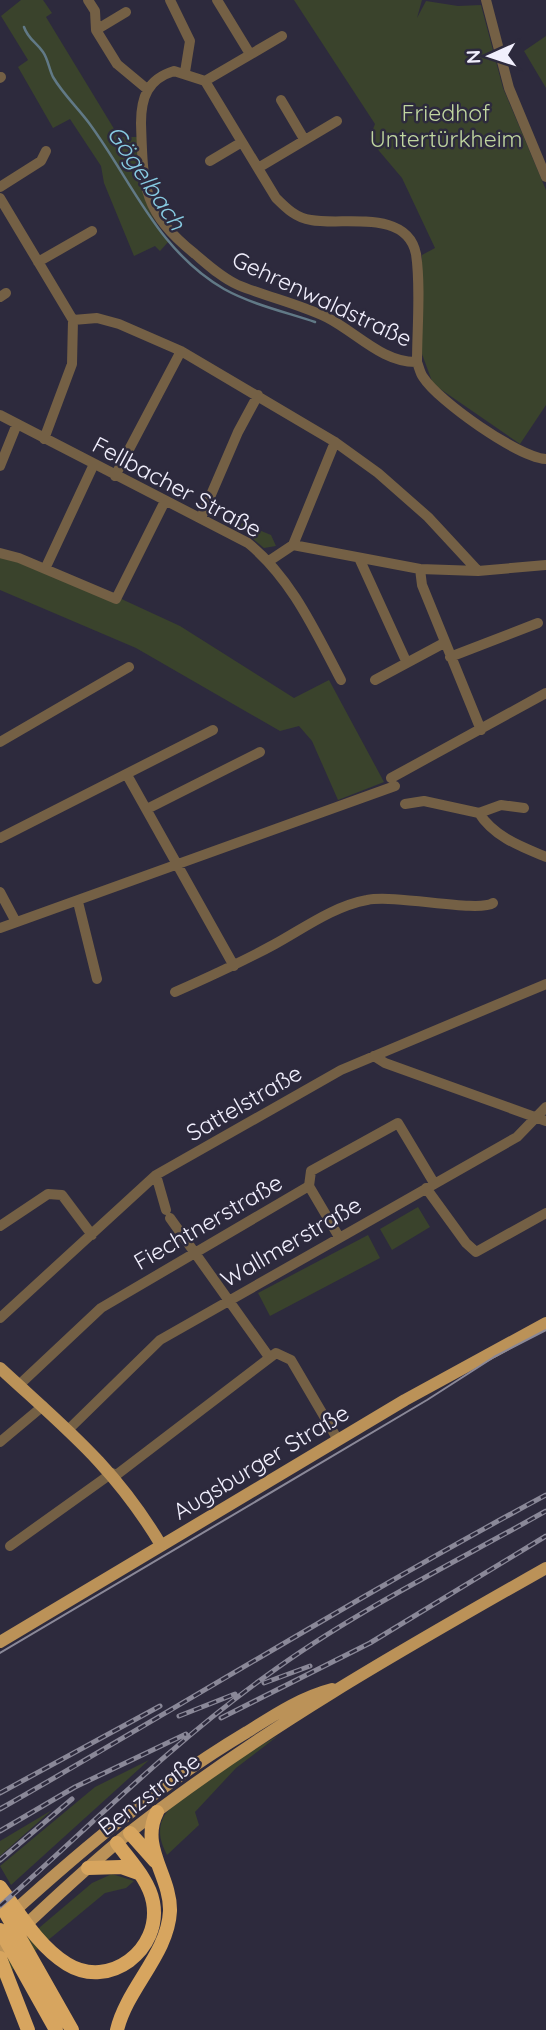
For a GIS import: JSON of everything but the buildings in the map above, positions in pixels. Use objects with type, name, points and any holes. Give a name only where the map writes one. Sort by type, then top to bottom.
[{"type":"highway","points":[[117,2030],[126,2004],[162,1941],[169,1921],[167,1887],[156,1862],[150,1834],[157,1812]]},
{"type":"highway","points":[[130,1833],[156,1862]]},
{"type":"highway","points":[[0,1887],[38,1937],[59,1958],[72,1967],[92,1972],[116,1968],[139,1953],[151,1933],[153,1901],[140,1874],[117,1843]]},
{"type":"highway","points":[[88,1868],[121,1867],[140,1874]]},
{"type":"highway","points":[[0,1903],[63,2028]]},
{"type":"highway","points":[[0,1930],[63,2028]]},
{"type":"highway","points":[[0,1956],[28,2030]]},
{"type":"main road","name":"Augsburger Straße","points":[[0,1642],[338,1440],[546,1322]]},
{"type":"main road","points":[[0,1368],[69,1429],[114,1474],[161,1545]]},
{"type":"main road","name":"Benzstraße","points":[[0,1949],[88,1868],[157,1812],[336,1689],[546,1567]]},
{"type":"main road","name":"Benzstraße","points":[[0,1923],[77,1854],[159,1788],[301,1700],[336,1689]]},
{"type":"main road","points":[[112,1825],[130,1833]]},
{"type":"main road","points":[[112,1825],[117,1843]]},
{"type":"main road","points":[[77,1854],[90,1856],[88,1868]]},
{"type":"street","points":[[88,0],[95,11],[96,30],[117,64],[147,89],[163,74],[185,72],[205,81],[276,198],[288,211],[310,220],[393,226],[410,240],[416,252],[417,362]]},
{"type":"street","points":[[170,0],[190,41],[185,72]]},
{"type":"street","points":[[217,0],[250,54]]},
{"type":"street","points":[[486,0],[509,88],[546,177]]},
{"type":"street","points":[[96,30],[126,12]]},
{"type":"street","points":[[205,81],[282,36]]},
{"type":"street","name":"Gehrenwaldstraße","points":[[147,89],[141,110],[148,197],[153,211],[175,238],[235,284],[327,318],[396,360],[417,362],[423,377],[440,396],[516,449],[546,459]]},
{"type":"street","points":[[281,100],[304,139]]},
{"type":"street","points":[[258,168],[337,121]]},
{"type":"street","points":[[209,161],[242,142]]},
{"type":"street","points":[[0,187],[41,161],[47,151]]},
{"type":"street","points":[[0,198],[73,320],[72,365],[44,439]]},
{"type":"street","points":[[38,262],[93,232]]},
{"type":"street","points":[[73,320],[97,318],[119,324],[181,351],[335,442],[378,473],[428,517],[478,571]]},
{"type":"street","points":[[116,476],[181,351]]},
{"type":"street","points":[[201,518],[238,432],[258,395]]},
{"type":"street","name":"Fellbacher Straße","points":[[0,415],[248,543],[269,561],[293,545]]},
{"type":"street","points":[[0,466],[17,424]]},
{"type":"street","points":[[335,442],[293,545],[420,569],[478,571],[546,565]]},
{"type":"street","points":[[44,569],[94,464]]},
{"type":"street","points":[[0,553],[116,599],[165,502]]},
{"type":"street","points":[[359,558],[406,661]]},
{"type":"street","points":[[269,561],[303,608],[341,680]]},
{"type":"street","points":[[420,569],[422,585],[481,730]]},
{"type":"street","points":[[450,657],[538,624]]},
{"type":"street","points":[[375,680],[444,643]]},
{"type":"street","points":[[0,742],[129,667]]},
{"type":"street","points":[[0,928],[177,866],[393,782],[546,693]]},
{"type":"street","points":[[0,838],[213,730]]},
{"type":"street","points":[[147,809],[260,752]]},
{"type":"street","points":[[127,775],[234,966]]},
{"type":"street","points":[[405,804],[424,801],[479,813],[501,805],[524,808]]},
{"type":"street","points":[[479,813],[486,824],[502,836],[546,857]]},
{"type":"street","points":[[0,892],[16,922]]},
{"type":"street","points":[[174,992],[234,966],[342,908],[366,900],[397,897],[477,908],[493,903]]},
{"type":"street","points":[[78,902],[97,979]]},
{"type":"street","name":"Sattelstraße","points":[[0,1318],[156,1175],[341,1070],[546,984]]},
{"type":"street","points":[[374,1056],[385,1063],[546,1121]]},
{"type":"street","name":"Wallmerstraße","points":[[69,1429],[160,1339],[517,1137],[546,1107]]},
{"type":"street","name":"Fiechtnerstraße","points":[[19,1385],[102,1308],[309,1186],[311,1171],[398,1123],[430,1185]]},
{"type":"street","points":[[156,1175],[168,1214],[227,1301],[272,1355],[291,1360],[338,1440]]},
{"type":"street","points":[[430,1185],[466,1243],[476,1252],[546,1213]]},
{"type":"street","points":[[309,1186],[339,1237]]},
{"type":"street","points":[[0,1226],[48,1194],[62,1195],[92,1235]]},
{"type":"street","points":[[9,1546],[114,1474],[272,1355]]},
{"type":"street","points":[[0,1442],[43,1406]]},
{"type":"street","points":[[29,1922],[21,1940],[23,1959],[63,2028]]},
{"type":"street","points":[[0,1956],[15,1954],[23,1959]]},
{"type":"green space","points":[[21,0],[43,0],[52,13],[46,17],[119,137],[137,137],[141,180],[147,204],[169,241],[160,251],[155,246],[134,256],[104,183],[101,166],[70,119],[53,128],[18,67],[28,60],[1,16]]},
{"type":"green space","name":"Friedhof Untertürkheim","points":[[294,0],[422,0],[417,18],[426,1],[458,6],[481,5],[503,88],[546,190],[546,405],[520,444],[433,384],[422,354],[422,255],[435,248],[402,178],[369,139],[375,124]]},
{"type":"green space","points":[[546,36],[546,88],[524,51]]},
{"type":"green space","points":[[242,523],[271,535],[276,546],[264,548],[240,528]]},
{"type":"green space","points":[[0,554],[115,596],[180,626],[294,698],[329,680],[384,782],[338,800],[312,741],[299,726],[280,731],[136,648],[0,590]]},
{"type":"green space","points":[[418,1207],[430,1227],[392,1250],[380,1229]]},
{"type":"green space","points":[[368,1235],[380,1258],[270,1316],[258,1293]]},
{"type":"green space","points":[[279,1735],[236,1768],[195,1812],[199,1825],[167,1855],[160,1828],[163,1818],[171,1808],[183,1796],[216,1773]]},
{"type":"green space","points":[[149,1760],[11,1885],[0,1866],[95,1787]]},
{"type":"green space","points":[[52,1810],[0,1856],[0,1841]]},
{"type":"green space","points":[[112,1874],[134,1881],[126,1888],[105,1893],[0,1980],[0,1961],[92,1883]]},
{"type":"waterway","name":"Gögelbach","points":[[24,27],[45,55],[57,83],[89,123],[163,235],[181,255],[224,289],[315,322]]},
{"type":"tram line","points":[[0,1653],[427,1400],[494,1357],[546,1330]]},
{"type":"railway","points":[[0,1809],[408,1571],[546,1495]]},
{"type":"railway","points":[[0,1906],[163,1758],[266,1676],[403,1589],[546,1511]]},
{"type":"railway","points":[[221,1718],[370,1643],[546,1536]]},
{"type":"railway","points":[[264,1683],[310,1666]]},
{"type":"railway","points":[[179,1716],[235,1694]]},
{"type":"railway","points":[[0,1793],[160,1706]]},
{"type":"railway","points":[[0,1831],[75,1787],[186,1734]]},
{"type":"railway","points":[[0,1860],[72,1799]]}]
